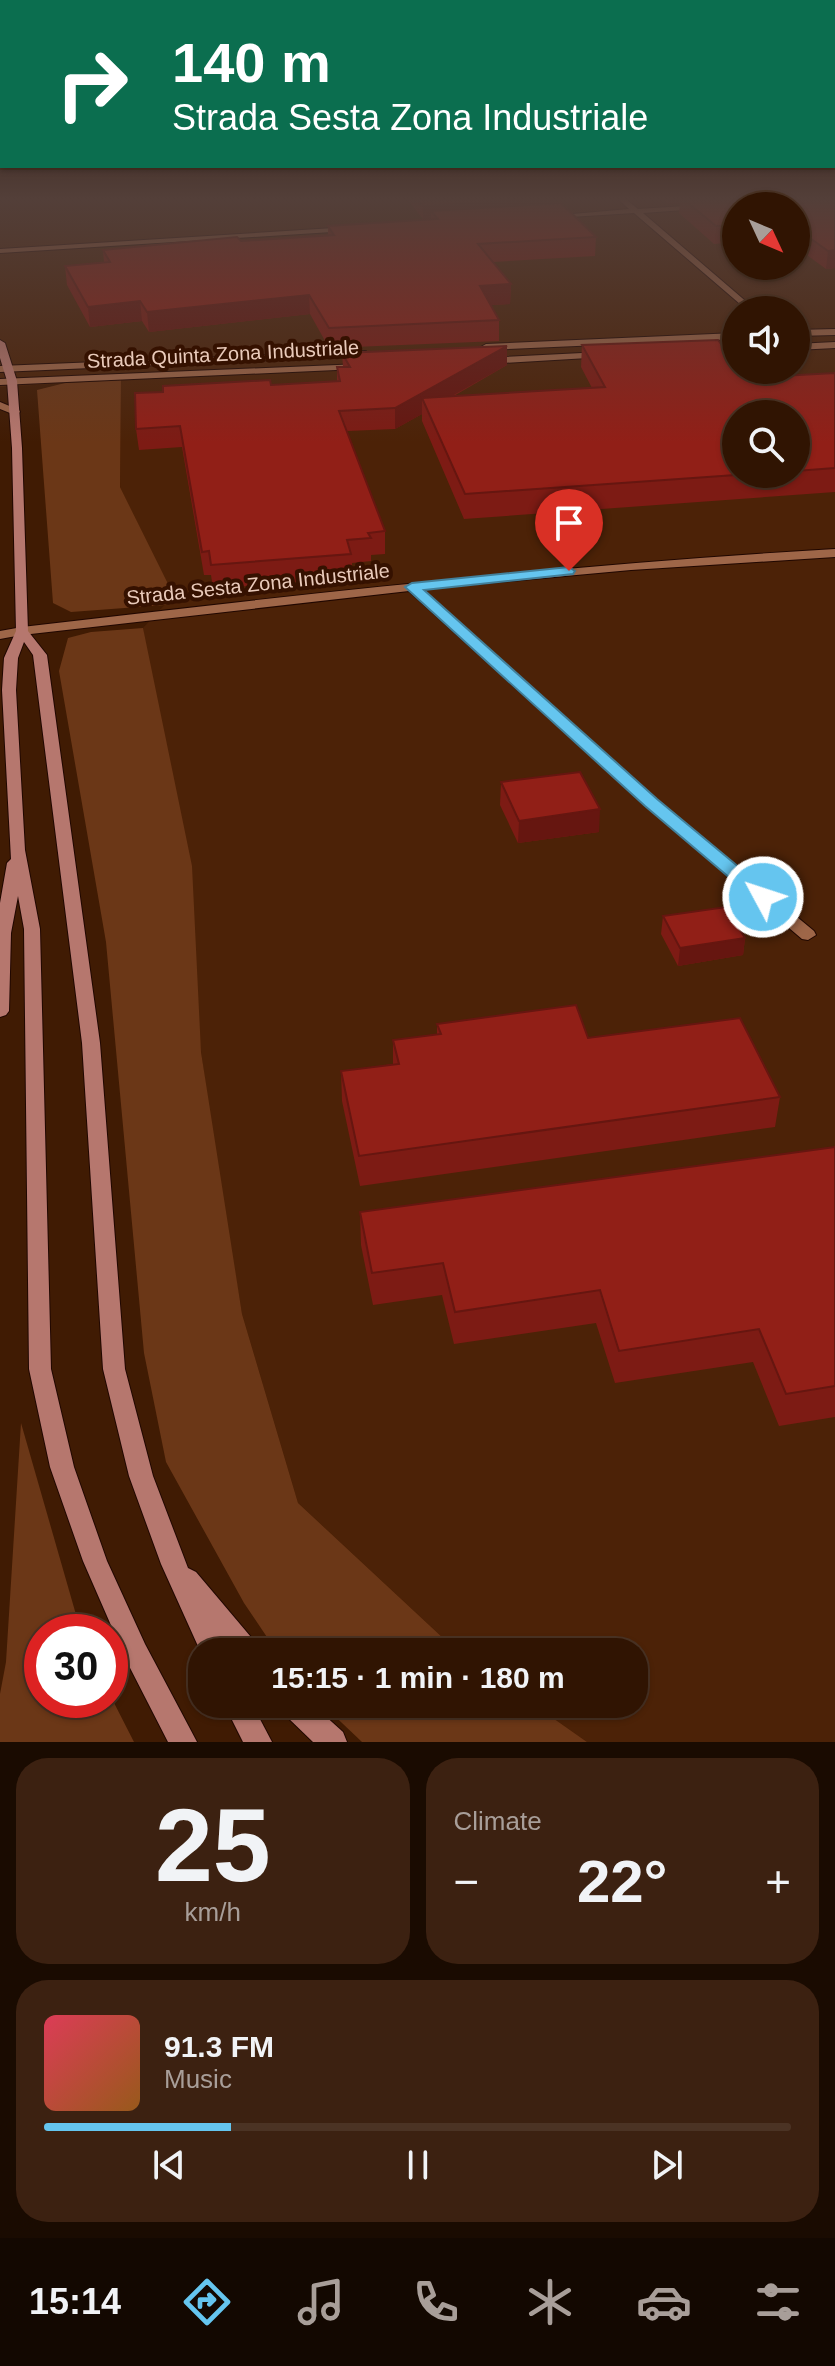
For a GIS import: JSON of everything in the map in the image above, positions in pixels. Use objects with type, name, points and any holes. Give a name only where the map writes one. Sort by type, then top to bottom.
[{"type":"main road","points":[[0,343],[6,382],[15,412],[22,631],[11,658],[5,691],[17,850],[32,929],[40,1369],[49,1426],[103,1583],[145,1674],[183,1742]]},
{"type":"main road","points":[[22,631],[40,655],[91,1043],[114,1369],[141,1476],[173,1564],[207,1638]]},
{"type":"main road","points":[[0,1011],[3,933],[17,850]]},
{"type":"main road","points":[[173,1564],[235,1638]]},
{"type":"main road","points":[[245,1718],[258,1742]]},
{"type":"main road","points":[[307,1718],[333,1742]]},
{"type":"street","points":[[717,280],[736,296]]},
{"type":"street","points":[[810,333],[835,332]]},
{"type":"street","points":[[467,348],[722,337]]},
{"type":"street","points":[[810,346],[835,345]]},
{"type":"street","points":[[694,351],[722,350]]},
{"type":"street","name":"Strada Quinta Zona Industriale","points":[[5,368],[372,352]]},
{"type":"street","points":[[477,361],[620,354]]},
{"type":"street","name":"Strada Quinta Zona Industriale","points":[[6,382],[365,366]]},
{"type":"street","points":[[0,405],[15,412]]},
{"type":"street","name":"Strada Sesta Zona Industriale","points":[[0,635],[412,587],[717,559],[835,553]]},
{"type":"street","points":[[412,587],[651,803],[808,935]]},
{"type":"shaded area","points":[[0,280],[835,280],[835,1742],[587,1742],[553,1718],[648,1718],[648,1638],[443,1638],[298,1503],[242,1314],[217,1168],[143,628],[173,596],[120,487],[121,380],[0,387]]},
{"type":"shaded area","points":[[121,380],[120,487],[174,596],[165,605],[71,612],[53,603],[37,390],[65,383]]},
{"type":"shaded area","points":[[143,628],[192,866],[201,1052],[242,1314],[298,1503],[443,1638],[268,1638],[244,1603],[166,1462],[144,1353],[106,942],[59,671],[68,638],[91,632]]},
{"type":"shaded area","points":[[21,1423],[76,1614],[24,1614],[24,1718],[122,1718],[134,1742],[0,1742],[0,1694],[6,1662]]},
{"type":"shaded area","points":[[337,1718],[553,1718],[587,1742],[362,1742]]},
{"type":"building","points":[[73,280],[508,280],[511,284],[480,286],[499,320],[329,328],[309,295],[147,312],[140,301],[88,307]]},
{"type":"building","points":[[718,340],[722,345],[722,384],[810,384],[810,374],[835,373],[835,468],[810,470],[810,400],[722,400],[722,476],[465,494],[422,398],[605,387],[582,345]]},
{"type":"building","points":[[507,346],[395,408],[339,411],[385,531],[368,533],[371,538],[347,540],[351,554],[211,565],[209,551],[202,552],[180,426],[136,429],[135,393],[163,392],[163,386],[270,380],[271,385],[340,381],[337,367],[350,367],[342,353]]},
{"type":"building","points":[[580,772],[600,809],[519,821],[501,782]]},
{"type":"building","points":[[726,907],[745,938],[680,948],[663,916]]},
{"type":"building","points":[[576,1005],[588,1038],[740,1018],[780,1097],[359,1156],[341,1071],[399,1064],[393,1040],[441,1034],[437,1024]]},
{"type":"building","points":[[835,1147],[835,1386],[786,1394],[759,1329],[619,1351],[600,1290],[455,1312],[443,1263],[372,1273],[360,1212]]},
{"type":"route","points":[[569,571],[412,587],[651,803],[763,897]]}]
